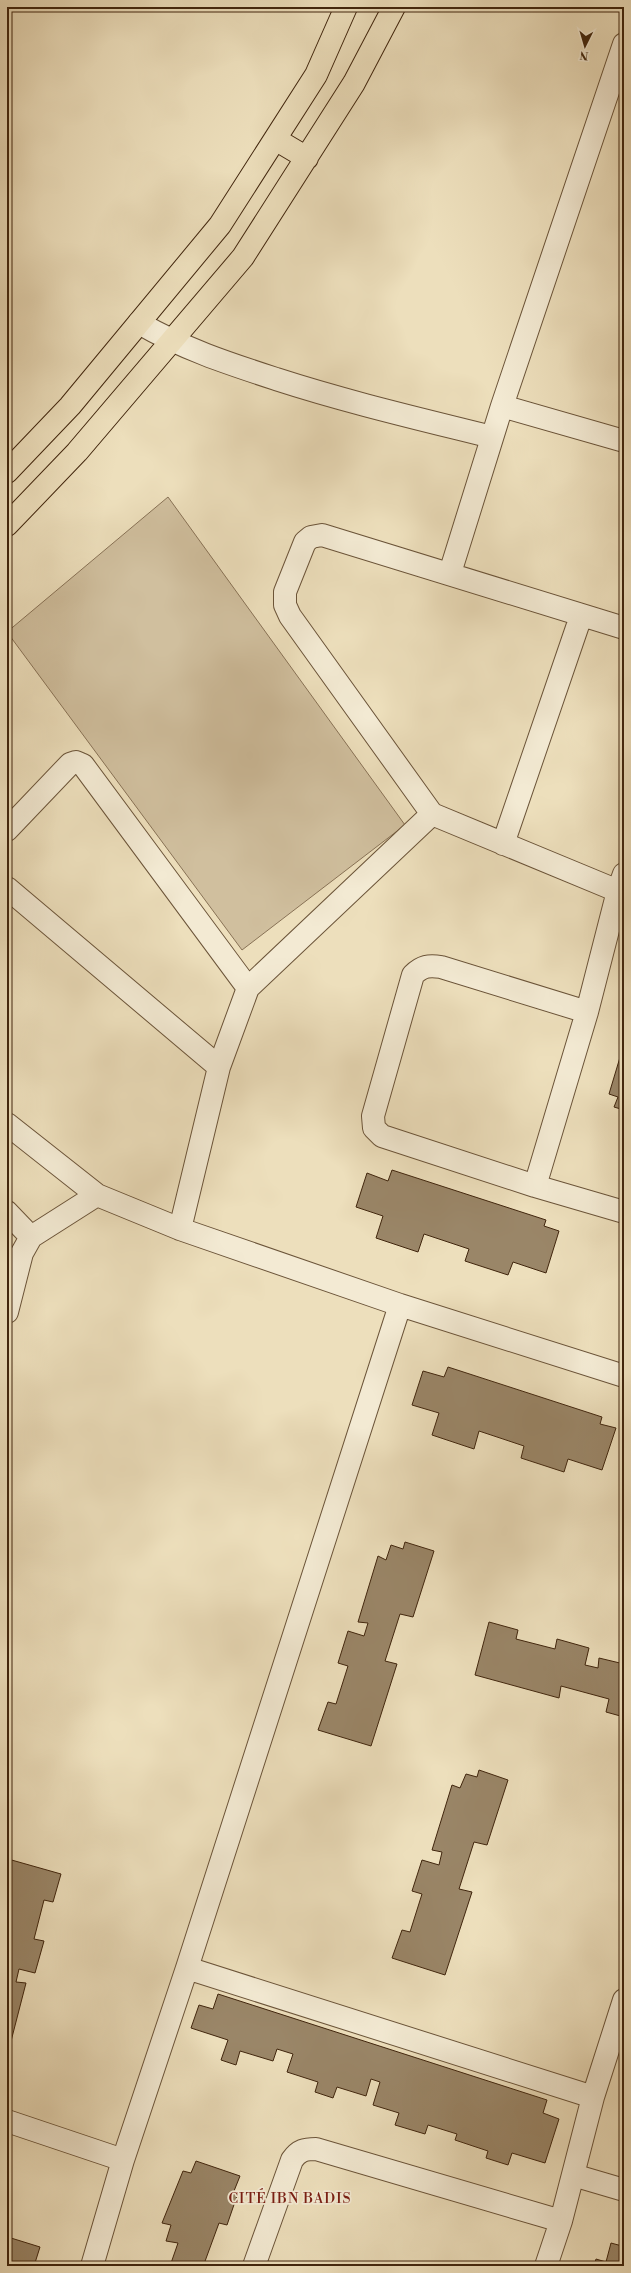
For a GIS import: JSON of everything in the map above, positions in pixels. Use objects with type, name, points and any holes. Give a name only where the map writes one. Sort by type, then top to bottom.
[{"type":"main road","points":[[7,472],[70,406],[220,225],[316,75],[346,7]]},
{"type":"main road","points":[[7,525],[77,452],[172,342],[242,257],[354,83],[394,7]]},
{"type":"main road","points":[[275,139],[307,158]]},
{"type":"street","points":[[450,573],[502,406],[624,44]]},
{"type":"street","points":[[139,323],[172,342],[234,366],[347,402],[492,437]]},
{"type":"street","points":[[502,406],[624,441]]},
{"type":"street","points":[[535,1186],[587,1012],[621,882],[503,844],[432,814],[290,616],[285,605],[285,592],[305,542],[311,537],[322,535],[450,573],[581,616],[624,628]]},
{"type":"street","points":[[503,844],[581,616]]},
{"type":"street","points":[[7,830],[70,764],[76,762],[83,764],[248,988]]},
{"type":"street","points":[[180,1229],[219,1066],[248,988],[432,814]]},
{"type":"street","points":[[7,888],[219,1066]]},
{"type":"street","points":[[587,1012],[441,967],[425,967],[414,975],[373,1116],[374,1128],[382,1136],[535,1186],[624,1212]]},
{"type":"street","points":[[7,1124],[97,1195],[180,1229],[400,1305],[624,1376]]},
{"type":"street","points":[[7,1312],[22,1253],[31,1237],[97,1195]]},
{"type":"street","points":[[7,1212],[31,1237]]},
{"type":"street","points":[[92,2266],[123,2160],[187,1968],[400,1305]]},
{"type":"street","points":[[187,1968],[593,2097]]},
{"type":"street","points":[[546,2266],[561,2221],[593,2097],[624,2000]]},
{"type":"street","points":[[7,2121],[123,2160]]},
{"type":"street","points":[[254,2266],[292,2160],[296,2154],[305,2149],[316,2149],[561,2221]]},
{"type":"street","points":[[573,2174],[624,2190]]},
{"type":"shaded area","points":[[168,497],[405,825],[242,950],[7,632]]},
{"type":"building","points":[[624,1044],[624,1110],[614,1107],[618,1097],[609,1094]]},
{"type":"building","points":[[392,1170],[546,1220],[544,1226],[559,1231],[546,1273],[513,1262],[508,1275],[465,1261],[469,1249],[424,1234],[418,1252],[376,1238],[383,1216],[356,1207],[367,1173],[388,1181]]},
{"type":"building","points":[[448,1367],[602,1417],[600,1424],[616,1428],[602,1470],[568,1459],[564,1472],[521,1458],[524,1446],[479,1431],[474,1449],[432,1435],[439,1413],[412,1405],[423,1371],[444,1377]]},
{"type":"building","points":[[405,1542],[434,1551],[413,1617],[400,1614],[385,1661],[397,1664],[371,1746],[318,1730],[328,1702],[336,1704],[348,1666],[338,1663],[348,1631],[364,1636],[368,1623],[358,1622],[378,1556],[386,1560],[391,1545],[403,1549]]},
{"type":"building","points":[[489,1622],[518,1630],[516,1639],[555,1649],[557,1639],[589,1648],[585,1665],[598,1668],[599,1658],[624,1664],[624,1717],[606,1712],[609,1699],[561,1686],[559,1698],[475,1675]]},
{"type":"building","points":[[479,1770],[508,1780],[487,1845],[474,1842],[459,1889],[472,1892],[445,1975],[392,1958],[402,1930],[410,1932],[422,1894],[412,1891],[422,1860],[439,1865],[442,1852],[432,1850],[452,1785],[460,1788],[466,1774],[477,1777]]},
{"type":"building","points":[[8,1859],[61,1874],[53,1902],[44,1900],[34,1939],[44,1941],[35,1973],[19,1969],[16,1982],[26,1983],[9,2049],[7,2048]]},
{"type":"building","points":[[218,1994],[547,2100],[543,2113],[559,2119],[545,2163],[512,2153],[508,2165],[486,2158],[488,2151],[455,2140],[457,2134],[428,2125],[425,2134],[395,2125],[399,2113],[373,2105],[380,2082],[371,2079],[366,2096],[337,2087],[333,2098],[315,2092],[318,2082],[287,2072],[293,2054],[277,2049],[273,2061],[240,2051],[236,2065],[221,2060],[228,2040],[191,2028],[199,2005],[213,2009]]},
{"type":"building","points":[[196,2161],[240,2176],[234,2191],[238,2193],[227,2225],[219,2223],[204,2264],[194,2262],[193,2266],[170,2266],[178,2243],[166,2241],[171,2225],[162,2223],[183,2171],[191,2173]]},
{"type":"building","points":[[11,2238],[40,2247],[34,2266],[7,2266],[7,2245],[9,2245]]},
{"type":"building","points":[[624,2239],[624,2266],[594,2266],[596,2259],[606,2262],[611,2243],[622,2246]]},
{"type":"district","name":"CITÉ IBN BADIS","points":[[290,2199]]}]
